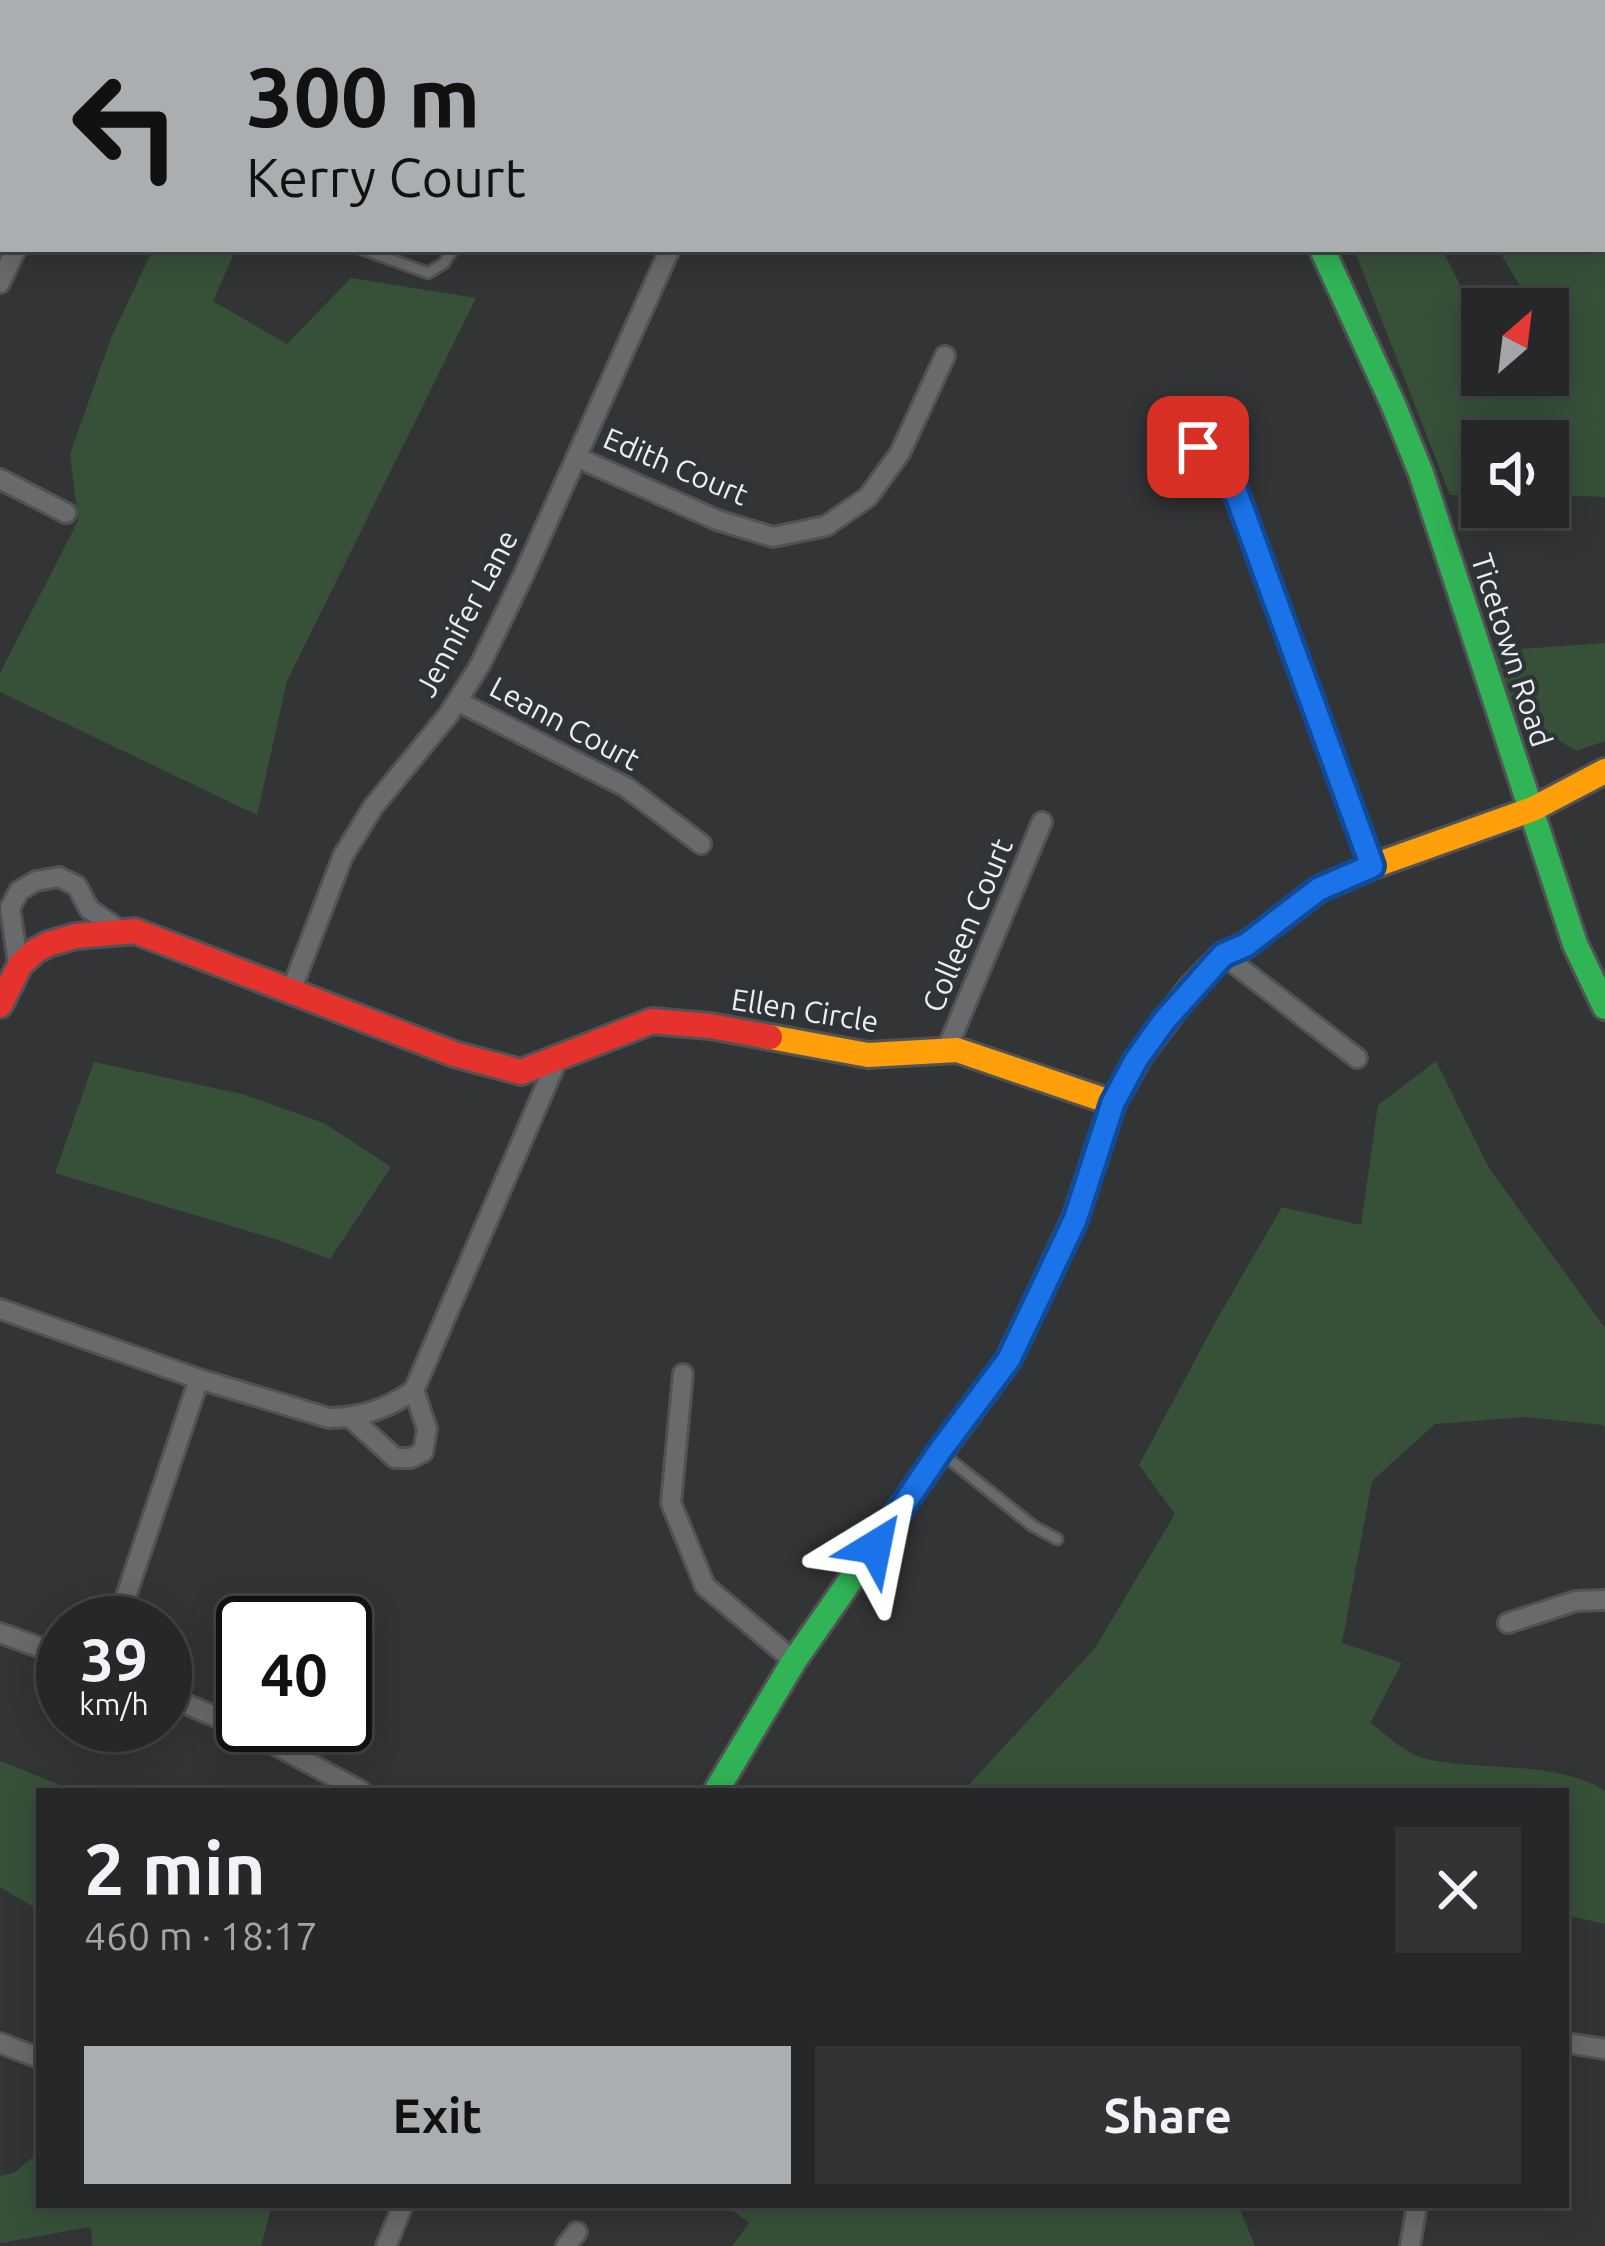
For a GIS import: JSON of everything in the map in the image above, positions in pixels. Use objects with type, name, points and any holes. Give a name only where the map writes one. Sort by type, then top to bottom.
[{"type":"street","points":[[0,283],[15,252]]},
{"type":"street","name":"Jennifer Lane","points":[[291,991],[343,856],[480,665],[669,252]]},
{"type":"street","name":"Ticetown Road","points":[[1323,252],[1421,472],[1575,944],[1605,1007]]},
{"type":"street","name":"Edith Court","points":[[577,458],[717,520],[773,537],[826,526],[868,496],[900,453],[945,356]]},
{"type":"street","points":[[1198,447],[1234,487],[1372,866]]},
{"type":"street","points":[[0,479],[66,513]]},
{"type":"street","name":"Leann Court","points":[[458,701],[626,787],[701,844]]},
{"type":"street","points":[[718,1788],[794,1661],[1009,1359],[1075,1220],[1113,1103],[1164,1021],[1223,955],[1246,945],[1319,889],[1533,809],[1605,771]]},
{"type":"street","name":"Colleen Court","points":[[946,1051],[1042,822]]},
{"type":"street","name":"Ellen Circle","points":[[19,969],[10,908],[19,891],[36,881],[59,877],[77,886],[89,909],[121,932]]},
{"type":"street","name":"Ellen Circle","points":[[0,1005],[23,962],[51,942],[90,933],[135,931],[454,1054],[521,1072],[652,1022],[750,1032],[868,1054],[957,1050],[1113,1103]]},
{"type":"street","points":[[1223,955],[1358,1058]]},
{"type":"street","points":[[0,1309],[199,1379],[329,1418],[351,1418],[397,1402],[414,1390],[557,1058]]},
{"type":"street","points":[[683,1374],[671,1503],[705,1586],[794,1661]]},
{"type":"street","points":[[126,1596],[199,1379]]},
{"type":"street","points":[[351,1418],[395,1458],[411,1458],[423,1452],[427,1429],[414,1390]]},
{"type":"street","points":[[1508,1623],[1576,1601],[1605,1600]]},
{"type":"street","points":[[0,1634],[36,1647]]},
{"type":"street","points":[[192,1707],[355,1788]]},
{"type":"street","points":[[0,2043],[36,2057]]},
{"type":"street","points":[[1569,2043],[1605,2049]]},
{"type":"street","points":[[386,2246],[402,2208]]},
{"type":"street","points":[[1410,2246],[1416,2208]]},
{"type":"lane","points":[[370,252],[428,273],[451,252]]},
{"type":"lane","points":[[940,1451],[1033,1526],[1058,1539]]},
{"type":"green space","points":[[152,252],[235,252],[213,301],[287,344],[351,278],[476,298],[287,681],[257,815],[0,692],[0,673],[78,521],[70,454],[111,338]]},
{"type":"green space","points":[[1355,252],[1444,252],[1462,288],[1461,396],[1569,396],[1569,288],[1521,288],[1500,252],[1605,252],[1605,497],[1569,496],[1569,420],[1461,420],[1461,495],[1450,495]]},
{"type":"green space","points":[[1605,643],[1605,741],[1576,751],[1512,712],[1491,651]]},
{"type":"green space","points":[[1436,1061],[1489,1168],[1605,1328],[1605,1427],[1527,1417],[1435,1424],[1372,1481],[1342,1643],[1402,1663],[1370,1723],[1411,1753],[1448,1763],[1564,1774],[1605,1791],[1605,1924],[1569,1916],[1569,1788],[966,1788],[1095,1648],[1175,1514],[1139,1465],[1282,1207],[1361,1225],[1378,1105]]},
{"type":"green space","points":[[94,1062],[242,1094],[324,1123],[391,1167],[330,1259],[55,1173]]},
{"type":"green space","points":[[0,1761],[68,1788],[36,1788],[36,1908],[0,1887]]},
{"type":"green space","points":[[36,2155],[36,2208],[271,2208],[261,2246],[92,2246],[91,2227],[0,2243],[0,2176],[14,2173]]},
{"type":"green space","points":[[730,2208],[1239,2208],[1255,2246],[732,2246],[749,2223]]},
{"type":"traffic: fast","points":[[1323,252],[1421,473],[1575,944],[1605,1007]]},
{"type":"traffic: fast","points":[[718,1788],[794,1661],[1009,1359],[1075,1219],[1113,1103],[1140,1055]]},
{"type":"traffic: slow","points":[[1140,1055],[1190,989],[1223,955],[1246,945],[1319,889],[1533,809],[1605,771]]},
{"type":"traffic: slow","points":[[770,1037],[868,1055],[957,1050],[1113,1103]]},
{"type":"traffic: jam","points":[[0,1005],[20,965],[35,951],[76,936],[135,931],[454,1054],[521,1072],[652,1021],[770,1037]]},
{"type":"route","points":[[875,1547],[1009,1359],[1075,1220],[1113,1103],[1164,1021],[1223,955],[1246,945],[1319,889],[1372,866],[1234,487],[1198,447]]}]
